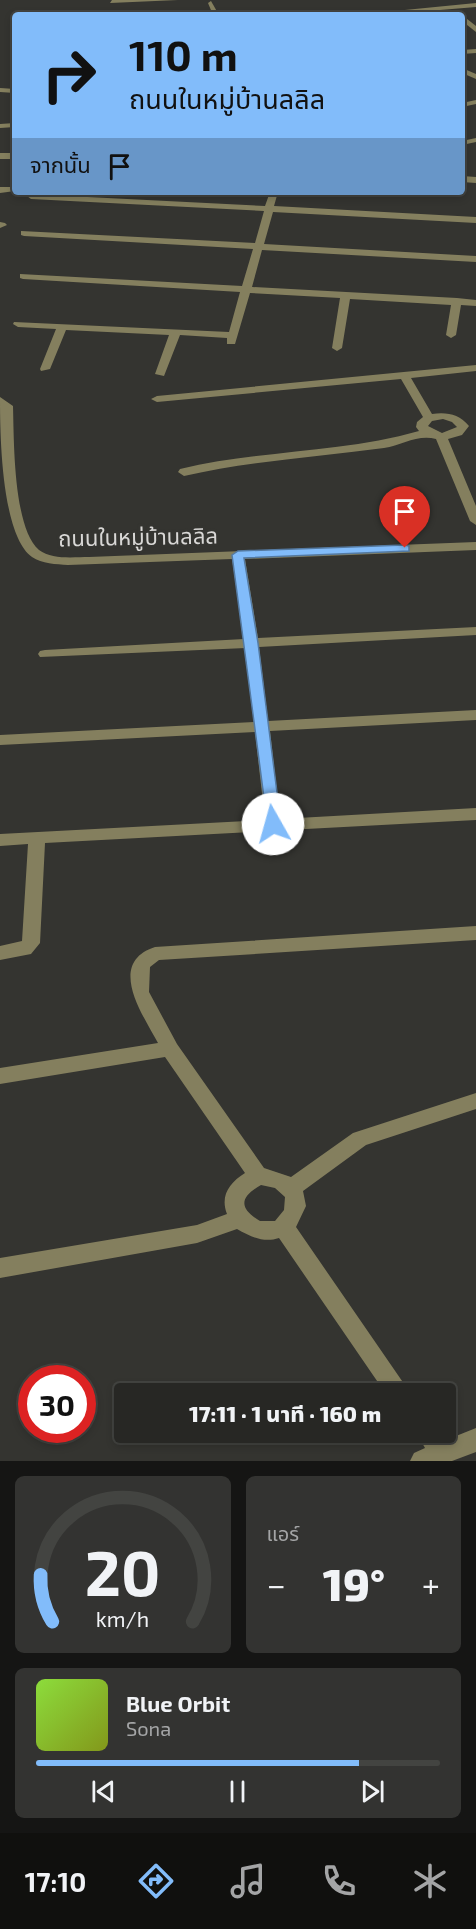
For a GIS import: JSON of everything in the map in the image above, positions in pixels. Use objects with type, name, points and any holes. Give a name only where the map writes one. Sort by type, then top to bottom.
[{"type":"street","points":[[112,4],[175,0]]},
{"type":"street","points":[[444,0],[457,12]]},
{"type":"street","points":[[211,3],[215,12]]},
{"type":"street","points":[[391,12],[476,5]]},
{"type":"street","points":[[466,71],[476,77]]},
{"type":"street","points":[[18,324],[176,331],[232,340],[273,195]]},
{"type":"street","points":[[31,196],[476,219]]},
{"type":"street","points":[[24,233],[476,259]]},
{"type":"street","points":[[23,276],[476,303]]},
{"type":"street","points":[[337,348],[346,295]]},
{"type":"street","points":[[451,335],[457,302]]},
{"type":"street","points":[[45,369],[62,326]]},
{"type":"street","points":[[160,374],[176,331]]},
{"type":"street","points":[[157,399],[476,368]]},
{"type":"street","points":[[405,376],[429,418]]},
{"type":"street","name":"ถนนในหมู่บ้านลลิล","points":[[0,399],[7,406],[5,464],[13,510],[30,548],[45,558],[89,561],[476,546]]},
{"type":"street","points":[[462,429],[456,419],[442,416],[429,418],[423,422],[422,427],[427,432],[441,436],[454,435],[462,429],[476,428]]},
{"type":"street","points":[[184,472],[234,461],[386,444],[427,432]]},
{"type":"street","points":[[441,436],[476,521]]},
{"type":"street","points":[[461,487],[476,486]]},
{"type":"street","points":[[238,555],[252,643],[273,824]]},
{"type":"street","points":[[45,654],[476,631]]},
{"type":"street","points":[[0,740],[476,715]]},
{"type":"street","points":[[0,840],[476,814]]},
{"type":"street","points":[[0,953],[25,949],[31,942],[38,838]]},
{"type":"street","points":[[258,1176],[170,1049],[140,992],[141,964],[155,954],[476,933]]},
{"type":"street","points":[[0,1076],[170,1049]]},
{"type":"street","points":[[291,1188],[360,1139],[476,1101]]},
{"type":"street","points":[[258,1176],[270,1176],[282,1180],[291,1188],[296,1198],[296,1208],[292,1218],[284,1226],[272,1231],[260,1231],[248,1227],[240,1219],[235,1209],[234,1198],[239,1188],[258,1176]]},
{"type":"street","points":[[0,1268],[197,1234],[240,1219]]},
{"type":"street","points":[[284,1226],[392,1383]]},
{"type":"street","points":[[429,1443],[432,1458],[476,1440]]},
{"type":"route","points":[[273,824],[252,643],[238,555],[405,548]]}]
